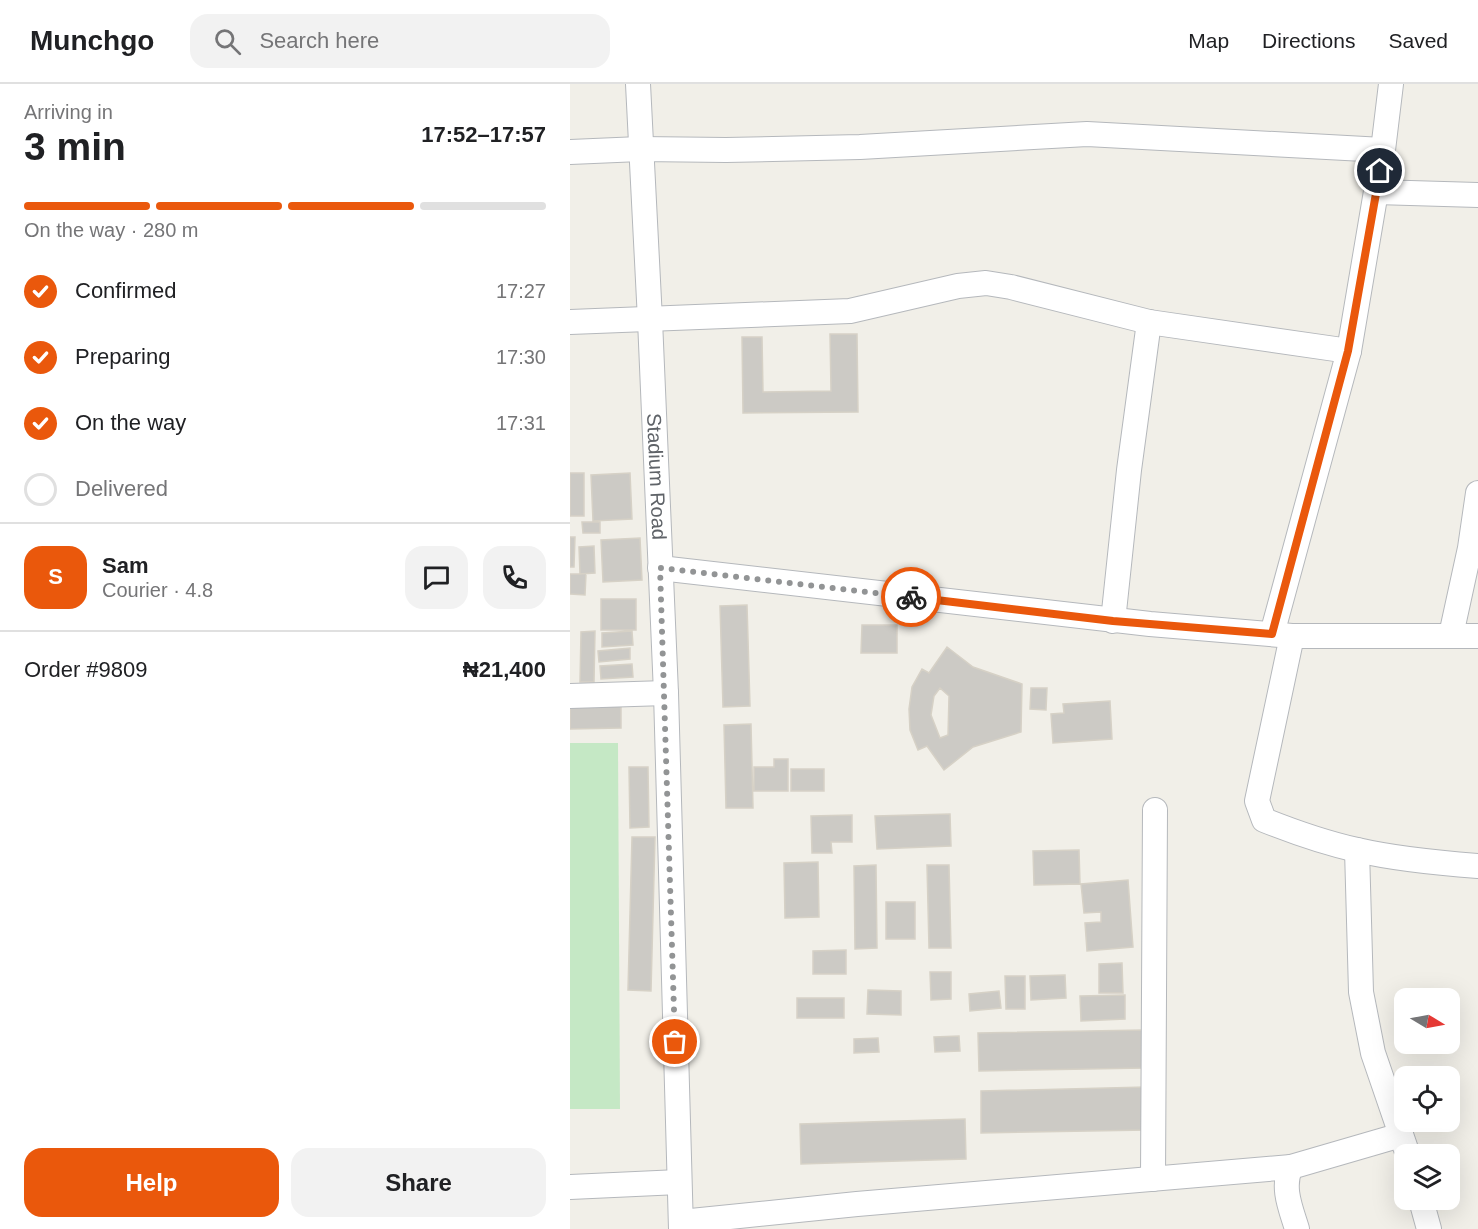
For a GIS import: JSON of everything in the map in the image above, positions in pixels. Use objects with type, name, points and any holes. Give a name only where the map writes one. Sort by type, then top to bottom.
[{"type":"street","name":"Stadium Road","points":[[638,84],[666,693],[681,1226]]},
{"type":"street","points":[[1391,84],[1383,150],[1348,351],[1282,635],[1257,801],[1264,820],[1357,850],[1478,866]]},
{"type":"street","points":[[570,152],[860,147],[1087,134],[1383,150]]},
{"type":"street","points":[[1376,192],[1478,195]]},
{"type":"street","points":[[570,322],[850,311],[958,286],[986,283],[1011,287],[1149,322],[1348,351]]},
{"type":"street","points":[[1113,621],[1129,470],[1149,322]]},
{"type":"street","points":[[1451,635],[1470,548],[1478,493]]},
{"type":"street","points":[[660,568],[1113,621],[1282,635],[1478,636]]},
{"type":"street","points":[[570,696],[666,693]]},
{"type":"street","points":[[1153,1179],[1155,810]]},
{"type":"street","points":[[1357,850],[1361,992],[1372,1053],[1404,1144]]},
{"type":"street","points":[[681,1226],[857,1204],[1291,1167],[1394,1147]]},
{"type":"street","points":[[1291,1167],[1286,1177],[1286,1191],[1297,1229]]},
{"type":"street","points":[[570,1187],[679,1182]]},
{"type":"street","points":[[1423,1210],[1428,1229]]},
{"type":"green space","points":[[570,743],[618,743],[620,1109],[570,1109]]},
{"type":"building","points":[[830,334],[857,334],[858,412],[743,413],[742,337],[762,337],[763,392],[831,391]]},
{"type":"building","points":[[570,473],[584,473],[584,516],[570,516]]},
{"type":"building","points":[[630,473],[632,519],[593,521],[591,475]]},
{"type":"building","points":[[582,522],[600,522],[600,533],[583,533]]},
{"type":"building","points":[[570,537],[575,537],[574,567],[570,567]]},
{"type":"building","points":[[640,538],[642,580],[603,582],[601,540]]},
{"type":"building","points":[[594,546],[595,573],[580,574],[579,547]]},
{"type":"building","points":[[570,574],[586,574],[585,595],[570,594]]},
{"type":"building","points":[[601,599],[636,599],[636,630],[601,630]]},
{"type":"building","points":[[747,605],[750,706],[723,707],[720,606]]},
{"type":"building","points":[[862,625],[897,625],[897,653],[861,653]]},
{"type":"building","points":[[595,631],[594,682],[580,682],[581,632]]},
{"type":"building","points":[[632,631],[633,645],[602,647],[602,633]]},
{"type":"building","points":[[947,647],[973,667],[1022,684],[1021,732],[973,747],[944,770],[927,746],[918,750],[910,730],[909,709],[912,687],[922,669],[929,673]],"holes":[[[940,688],[949,696],[948,735],[940,738],[931,715],[934,696]]]},
{"type":"building","points":[[630,648],[630,659],[599,662],[598,651]]},
{"type":"building","points":[[632,664],[633,677],[601,679],[600,666]]},
{"type":"building","points":[[1031,688],[1047,688],[1046,710],[1030,709]]},
{"type":"building","points":[[1110,701],[1112,739],[1053,743],[1051,714],[1064,713],[1063,704]]},
{"type":"building","points":[[570,705],[621,705],[621,728],[570,729]]},
{"type":"building","points":[[751,724],[753,808],[726,808],[724,725]]},
{"type":"building","points":[[774,759],[788,759],[788,791],[754,791],[754,767],[774,767]]},
{"type":"building","points":[[629,767],[648,767],[649,827],[630,828]]},
{"type":"building","points":[[791,769],[824,769],[824,791],[791,791]]},
{"type":"building","points":[[950,814],[951,846],[877,849],[875,816]]},
{"type":"building","points":[[852,815],[852,842],[831,842],[832,853],[812,853],[811,816]]},
{"type":"building","points":[[632,837],[655,837],[651,991],[628,990]]},
{"type":"building","points":[[1079,850],[1080,884],[1034,885],[1033,851]]},
{"type":"building","points":[[818,862],[819,917],[785,918],[784,863]]},
{"type":"building","points":[[876,865],[877,948],[855,949],[854,866]]},
{"type":"building","points":[[927,865],[949,865],[951,948],[929,948]]},
{"type":"building","points":[[1128,880],[1133,947],[1087,951],[1085,923],[1101,922],[1101,912],[1084,913],[1081,884]]},
{"type":"building","points":[[886,902],[915,902],[915,939],[886,939]]},
{"type":"building","points":[[846,950],[846,974],[813,974],[813,951]]},
{"type":"building","points":[[1122,963],[1123,993],[1099,993],[1099,964]]},
{"type":"building","points":[[930,972],[951,972],[951,999],[931,1000]]},
{"type":"building","points":[[1065,975],[1066,998],[1031,1000],[1030,976]]},
{"type":"building","points":[[1005,976],[1025,976],[1025,1009],[1006,1009]]},
{"type":"building","points":[[868,990],[901,991],[901,1015],[867,1014]]},
{"type":"building","points":[[999,991],[1001,1008],[970,1011],[969,994]]},
{"type":"building","points":[[1125,995],[1125,1019],[1081,1021],[1080,996]]},
{"type":"building","points":[[797,998],[844,998],[844,1018],[797,1018]]},
{"type":"building","points":[[1144,1030],[1145,1068],[979,1071],[978,1033]]},
{"type":"building","points":[[959,1036],[960,1051],[935,1052],[934,1037]]},
{"type":"building","points":[[878,1038],[879,1052],[854,1053],[854,1039]]},
{"type":"building","points":[[1146,1087],[1147,1130],[981,1133],[981,1091]]},
{"type":"building","points":[[965,1119],[966,1159],[801,1164],[800,1124]]},
{"type":"way so far","points":[[675,1042],[666,693],[660,568],[911,597]]},
{"type":"route","points":[[911,597],[1113,621],[1272,634],[1348,351],[1380,171]]}]
